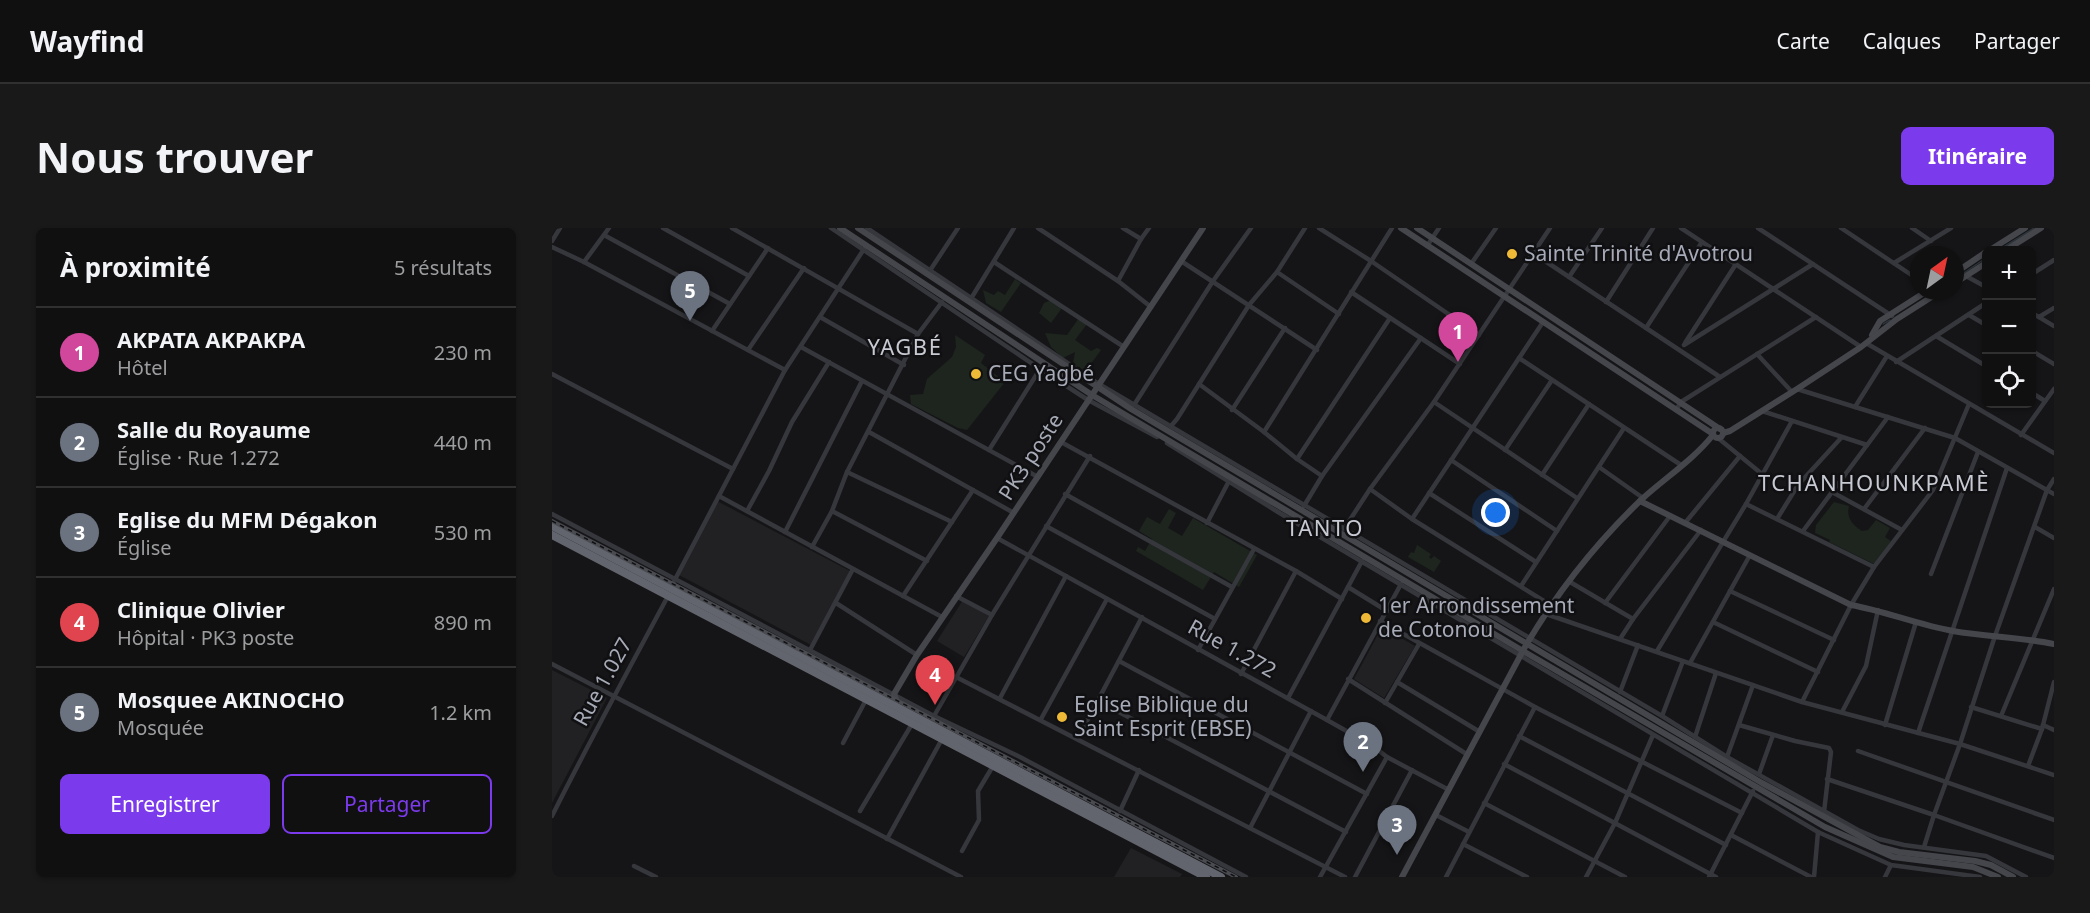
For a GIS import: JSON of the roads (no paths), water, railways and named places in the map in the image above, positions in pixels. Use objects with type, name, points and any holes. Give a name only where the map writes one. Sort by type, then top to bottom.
[{"type":"highway","points":[[552,526],[912,724],[1206,877]]},
{"type":"highway","points":[[552,534],[893,705],[1196,872],[1221,877]]},
{"type":"street","points":[[552,241],[560,228]]},
{"type":"street","points":[[584,262],[609,228]]},
{"type":"street","points":[[663,228],[749,276]]},
{"type":"street","points":[[732,228],[918,334]]},
{"type":"street","points":[[831,228],[1040,369],[1401,584],[1760,790],[1844,836],[1893,857],[1972,867],[1998,877]]},
{"type":"street","points":[[840,228],[1090,397],[1522,653],[1653,735],[1753,791],[1818,832],[1891,865],[1979,877]]},
{"type":"street","points":[[858,228],[1098,386],[1529,641],[1662,716],[1727,757],[1824,812],[1878,839],[1986,856],[2026,877]]},
{"type":"street","points":[[867,228],[972,297],[1098,386],[1171,426],[1344,529],[1762,783],[1880,847],[1899,852],[1975,861],[1991,865],[2013,877]]},
{"type":"street","points":[[931,269],[957,230],[949,228]]},
{"type":"street","points":[[972,297],[1014,228]]},
{"type":"street","points":[[1038,228],[1118,281],[1151,307]]},
{"type":"street","points":[[1124,228],[1141,239]]},
{"type":"street","points":[[1118,281],[1149,228]]},
{"type":"street","name":"PK3 poste","points":[[893,705],[896,699],[894,694],[917,655],[1203,228]]},
{"type":"street","points":[[1134,405],[1213,281],[1251,228]]},
{"type":"street","points":[[1171,426],[1249,305],[1277,272],[1305,228]]},
{"type":"street","points":[[1319,228],[1479,335]]},
{"type":"street","points":[[1264,432],[1392,228]]},
{"type":"street","points":[[1401,228],[1715,436],[1762,474]]},
{"type":"street","points":[[1417,228],[1722,431]]},
{"type":"street","points":[[1427,246],[1439,228]]},
{"type":"street","points":[[1471,264],[1496,228]]},
{"type":"street","points":[[1344,529],[1370,489],[1434,402],[1550,228]]},
{"type":"street","points":[[1569,277],[1602,228]]},
{"type":"street","points":[[1606,302],[1653,228]]},
{"type":"street","points":[[1681,228],[1816,317],[2054,453]]},
{"type":"street","points":[[1758,228],[1897,319]]},
{"type":"street","points":[[1840,228],[1910,274]]},
{"type":"street","points":[[1912,228],[1931,241]]},
{"type":"street","points":[[1894,263],[1951,228]]},
{"type":"street","points":[[1994,246],[2015,230],[2025,228]]},
{"type":"street","points":[[2012,246],[2041,228]]},
{"type":"street","points":[[604,235],[730,304]]},
{"type":"street","points":[[1646,328],[1702,242]]},
{"type":"street","points":[[552,248],[584,262],[785,370]]},
{"type":"street","points":[[712,331],[768,248]]},
{"type":"street","name":"Rue 1.027","points":[[552,816],[785,370],[864,249]]},
{"type":"street","points":[[1533,254],[1720,377]]},
{"type":"street","points":[[1964,267],[1982,255]]},
{"type":"street","points":[[2036,271],[2054,260]]},
{"type":"street","points":[[1181,261],[1317,350]]},
{"type":"street","points":[[994,262],[1124,347]]},
{"type":"street","points":[[1680,351],[1736,264]]},
{"type":"street","points":[[1684,345],[1813,264]]},
{"type":"street","points":[[1982,266],[1966,276],[1982,285]]},
{"type":"street","points":[[748,350],[804,268]]},
{"type":"street","points":[[1277,272],[1339,314]]},
{"type":"street","points":[[1351,292],[1460,364]]},
{"type":"street","points":[[1865,344],[1880,321],[1913,300]]},
{"type":"street","points":[[1402,877],[1529,641],[1546,614],[1594,551],[1642,500],[1715,436],[1715,429],[1730,431],[1865,344],[1897,319],[1927,300]]},
{"type":"street","points":[[812,547],[832,511],[847,472],[869,432],[886,393],[904,365],[918,334],[942,302]]},
{"type":"street","points":[[1896,362],[1982,306]]},
{"type":"street","points":[[2039,317],[2054,308]]},
{"type":"street","points":[[1969,315],[1982,323]]},
{"type":"street","points":[[2036,316],[2054,326]]},
{"type":"street","points":[[820,317],[904,365]]},
{"type":"street","points":[[1676,410],[1681,402],[1816,317]]},
{"type":"street","points":[[1297,459],[1390,318]]},
{"type":"street","points":[[1412,519],[1543,322]]},
{"type":"street","points":[[1232,410],[1285,328]]},
{"type":"street","points":[[1936,336],[1982,364]]},
{"type":"street","points":[[1304,506],[1322,476],[1421,338]]},
{"type":"street","points":[[801,347],[1038,477]]},
{"type":"street","points":[[1757,354],[1795,390],[1955,438],[2054,494]]},
{"type":"street","points":[[2036,354],[2054,364]]},
{"type":"street","points":[[1855,407],[1887,356]]},
{"type":"street","points":[[1519,358],[1681,465]]},
{"type":"street","points":[[747,512],[792,422],[829,362]]},
{"type":"street","points":[[989,450],[1040,369]]},
{"type":"street","points":[[552,374],[733,469]]},
{"type":"street","points":[[1505,450],[1552,380]]},
{"type":"street","points":[[785,532],[862,381]]},
{"type":"street","points":[[1198,384],[1322,476]]},
{"type":"street","points":[[2021,435],[2054,389]]},
{"type":"street","points":[[2036,396],[2045,401]]},
{"type":"street","points":[[1434,402],[1578,498]]},
{"type":"street","points":[[1542,475],[1588,404]]},
{"type":"street","points":[[1802,702],[1851,605],[1874,567],[1933,490],[1969,404]]},
{"type":"street","points":[[1762,411],[1867,446]]},
{"type":"street","points":[[1803,531],[1888,417]]},
{"type":"street","points":[[1657,651],[1746,504],[1792,421]]},
{"type":"street","points":[[1521,586],[1624,428]]},
{"type":"street","points":[[1864,509],[1925,428]]},
{"type":"street","points":[[869,432],[1014,513]]},
{"type":"street","points":[[1778,519],[1798,484],[1841,438]]},
{"type":"street","points":[[1061,442],[1296,571],[1342,599]]},
{"type":"street","points":[[1931,574],[1978,452]]},
{"type":"street","points":[[934,716],[1028,555],[1090,456]]},
{"type":"street","points":[[1685,523],[1740,456]]},
{"type":"street","points":[[1451,460],[1557,531]]},
{"type":"street","points":[[1599,467],[1642,500],[1670,516],[1851,605],[1878,610],[1953,631],[2032,639],[2054,644]]},
{"type":"street","points":[[1918,733],[2007,468]]},
{"type":"street","points":[[847,472],[952,522]]},
{"type":"street","points":[[1924,847],[1995,636],[2047,490],[2054,479]]},
{"type":"street","points":[[1207,523],[1229,481]]},
{"type":"street","points":[[1370,489],[1412,519],[1552,606]]},
{"type":"street","points":[[903,596],[973,490]]},
{"type":"street","points":[[1832,492],[1902,530]]},
{"type":"street","points":[[1430,493],[1536,562]]},
{"type":"street","points":[[1065,494],[1232,587]]},
{"type":"street","points":[[719,496],[942,617]]},
{"type":"street","points":[[1746,504],[1874,567]]},
{"type":"street","points":[[832,511],[927,561]]},
{"type":"street","points":[[552,513],[934,716],[1020,757],[1246,877]]},
{"type":"street","points":[[1605,603],[1670,516]]},
{"type":"street","points":[[1046,526],[1215,619]]},
{"type":"street","points":[[2035,527],[2054,538]]},
{"type":"street","points":[[1620,639],[1701,530]]},
{"type":"street","name":"Rue 1.272","points":[[997,538],[1288,698],[1373,746],[1387,757],[1449,790]]},
{"type":"street","points":[[1198,650],[1254,549]]},
{"type":"street","points":[[1690,663],[1750,555]]},
{"type":"street","points":[[1288,698],[1362,561]]},
{"type":"street","points":[[810,650],[853,569]]},
{"type":"street","points":[[1241,674],[1296,571]]},
{"type":"street","points":[[1000,698],[1066,576]]},
{"type":"street","points":[[1570,582],[1633,619]]},
{"type":"street","points":[[1327,720],[1401,584]]},
{"type":"street","points":[[1348,587],[1387,611]]},
{"type":"street","points":[[2001,716],[2054,589]]},
{"type":"street","points":[[1730,591],[1834,640]]},
{"type":"street","points":[[956,596],[992,615]]},
{"type":"street","points":[[1041,719],[1107,599]]},
{"type":"street","points":[[836,603],[917,655]]},
{"type":"street","points":[[1842,712],[1866,666],[1878,610]]},
{"type":"street","points":[[1546,614],[1802,702],[1960,744],[2054,775]]},
{"type":"street","points":[[1078,738],[1142,617]]},
{"type":"street","points":[[1380,621],[1534,707],[1742,813]]},
{"type":"street","points":[[1713,622],[1818,672]]},
{"type":"street","points":[[1885,725],[1916,622]]},
{"type":"street","points":[[1385,703],[1419,644]]},
{"type":"street","points":[[1620,692],[1638,645]]},
{"type":"street","points":[[1119,661],[1367,794]]},
{"type":"street","points":[[1662,716],[1683,661]]},
{"type":"street","points":[[552,664],[961,877]]},
{"type":"street","points":[[1695,737],[1716,673]]},
{"type":"street","points":[[956,676],[1344,877]]},
{"type":"street","points":[[1348,679],[1468,755]]},
{"type":"street","points":[[1397,682],[1480,732]]},
{"type":"street","points":[[2028,766],[2042,727],[2054,682]]},
{"type":"street","points":[[1727,757],[1753,685]]},
{"type":"street","points":[[843,742],[867,698]]},
{"type":"street","points":[[1098,701],[1346,832]]},
{"type":"street","points":[[1446,877],[1534,707]]},
{"type":"street","points":[[1971,707],[2054,730]]},
{"type":"street","points":[[1250,828],[1311,711]]},
{"type":"street","points":[[860,811],[912,724]]},
{"type":"street","points":[[1739,725],[1829,748],[1831,753],[1824,812]]},
{"type":"street","points":[[1586,877],[1615,823],[1653,735]]},
{"type":"street","points":[[1759,774],[1773,735]]},
{"type":"street","points":[[1520,736],[1726,845]]},
{"type":"street","points":[[887,839],[942,738]]},
{"type":"street","points":[[1858,751],[2054,820]]},
{"type":"street","points":[[1320,877],[1387,757]]},
{"type":"street","points":[[1504,765],[1710,876],[1716,877]]},
{"type":"street","points":[[962,852],[979,820],[978,791],[993,766]]},
{"type":"street","points":[[1120,811],[1139,770]]},
{"type":"street","points":[[1355,877],[1412,770]]},
{"type":"street","points":[[1827,779],[2054,858]]},
{"type":"street","points":[[1710,876],[1753,791]]},
{"type":"street","points":[[1484,803],[1625,877]]},
{"type":"street","points":[[1436,815],[1469,832]]},
{"type":"street","points":[[1731,835],[1812,877],[1818,832]]},
{"type":"street","points":[[1463,844],[1527,877]]},
{"type":"street","points":[[1196,872],[1206,857]]},
{"type":"street","points":[[1886,877],[1891,865]]},
{"type":"street","points":[[634,866],[656,877]]},
{"type":"waterway","points":[[2005,246],[2034,228]]},
{"type":"waterway","points":[[1964,273],[1982,261]]},
{"type":"waterway","points":[[1883,324],[1890,320]]},
{"type":"railway","points":[[552,521],[1236,877]]},
{"type":"place","name":"Sainte Trinité d'Avotrou","points":[[1512,254]]},
{"type":"place","name":"Mosquee AKINOCHO","points":[[690,321]]},
{"type":"place","name":"AKPATA AKPAKPA","points":[[1458,362]]},
{"type":"place","name":"CEG Yagbé","points":[[976,374]]},
{"type":"place","name":"1er Arrondissement de Cotonou","points":[[1366,618]]},
{"type":"place","name":"Clinique Olivier","points":[[935,705]]},
{"type":"place","name":"Eglise Biblique du Saint Esprit (EBSE)","points":[[1062,717]]},
{"type":"place","name":"Salle du Royaume","points":[[1363,772]]},
{"type":"place","name":"Eglise du MFM Dégakon","points":[[1397,855]]},
{"type":"district","name":"YAGBÉ","points":[[905,347]]},
{"type":"district","name":"TCHANHOUNKPAMÈ","points":[[1874,483]]},
{"type":"district","name":"TANTO","points":[[1325,528]]}]
